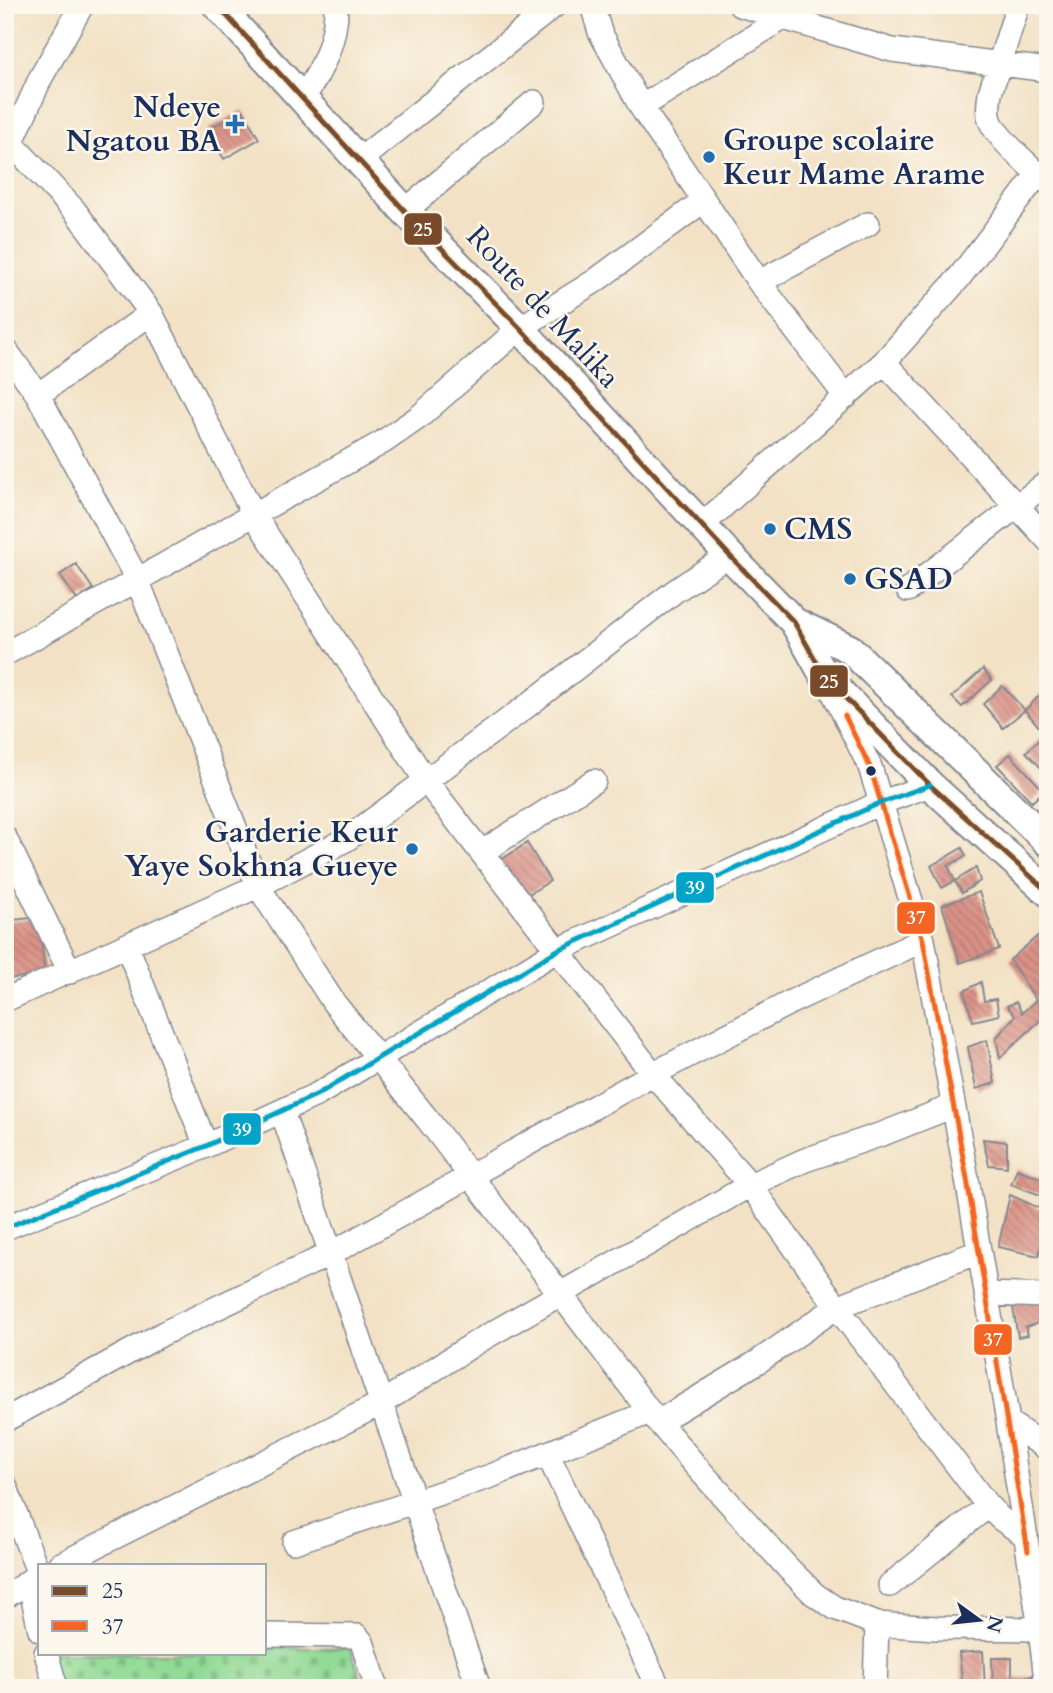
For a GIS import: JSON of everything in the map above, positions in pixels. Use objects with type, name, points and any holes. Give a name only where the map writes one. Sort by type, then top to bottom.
[{"type":"main road","name":"Route de Malika","points":[[217,5],[405,211],[520,328],[794,622],[825,677],[930,785],[1048,891]]},
{"type":"main road","name":"Route de Malika","points":[[794,622],[850,649],[1048,842]]},
{"type":"street","points":[[82,5],[41,78],[8,149],[83,221],[151,313],[254,515],[426,781],[653,1074],[750,1185],[837,1307],[988,1506],[1001,1519],[1026,1536]]},
{"type":"street","points":[[302,99],[317,79],[326,59],[332,39],[336,5]]},
{"type":"street","points":[[359,161],[555,5]]},
{"type":"street","points":[[592,5],[600,32],[640,107],[759,282],[846,397]]},
{"type":"street","points":[[702,525],[884,362],[1043,178],[992,127],[989,117],[988,107],[999,63],[1018,5]]},
{"type":"street","points":[[754,7],[892,50],[1048,70]]},
{"type":"street","points":[[640,107],[783,18]]},
{"type":"street","points":[[405,211],[534,102]]},
{"type":"street","points":[[5,654],[338,469],[419,417],[520,328],[595,281],[703,201]]},
{"type":"street","points":[[759,282],[868,224]]},
{"type":"street","points":[[38,395],[151,313]]},
{"type":"street","points":[[5,349],[38,395],[137,579],[258,886],[334,1003],[381,1058],[654,1417],[814,1594],[835,1608],[877,1624],[936,1628],[1040,1629]]},
{"type":"street","points":[[884,362],[1048,540]]},
{"type":"street","points":[[908,590],[1048,482]]},
{"type":"street","points":[[5,1000],[258,886],[347,839],[676,591],[729,555]]},
{"type":"street","points":[[825,677],[870,767],[923,940],[1008,1422],[1047,1688]]},
{"type":"street","points":[[482,852],[594,781]]},
{"type":"street","points":[[5,1228],[282,1112],[381,1058],[558,950],[880,803],[930,785]]},
{"type":"street","points":[[5,838],[70,972]]},
{"type":"street","points":[[5,1420],[164,1333],[332,1253],[653,1074],[793,1001],[923,940]]},
{"type":"street","points":[[127,946],[206,1146]]},
{"type":"street","points":[[62,1564],[380,1404],[477,1342],[750,1185],[805,1160],[953,1106]]},
{"type":"street","points":[[282,1112],[479,1688]]},
{"type":"street","points":[[294,1542],[654,1417],[759,1361],[837,1307],[978,1252]]},
{"type":"street","points":[[986,1294],[1048,1296]]},
{"type":"street","points":[[1008,1422],[1048,1449]]},
{"type":"street","points":[[548,1455],[659,1688]]},
{"type":"street","points":[[5,1485],[38,1564]]},
{"type":"street","points":[[890,1585],[988,1506]]},
{"type":"street","points":[[5,1597],[38,1576]]},
{"type":"street","points":[[875,1688],[877,1624]]},
{"type":"street","points":[[266,1635],[357,1636],[362,1642],[377,1688]]},
{"type":"street","points":[[46,1654],[56,1688]]},
{"type":"green space","points":[[266,1648],[351,1648],[364,1688],[56,1688],[45,1654],[266,1654]]},
{"type":"building","points":[[243,110],[259,139],[224,159],[207,130]]},
{"type":"building","points":[[76,564],[93,589],[77,600],[60,575]]},
{"type":"building","points":[[983,669],[992,680],[962,707],[952,697]]},
{"type":"building","points":[[1002,686],[1025,710],[1003,728],[983,704]]},
{"type":"building","points":[[1045,690],[1048,693],[1048,775],[1026,752],[1045,734],[1025,710]]},
{"type":"building","points":[[1010,754],[1044,791],[1032,802],[997,765]]},
{"type":"building","points":[[527,843],[550,881],[521,899],[498,862]]},
{"type":"building","points":[[962,848],[966,856],[948,866],[955,881],[942,888],[931,866]]},
{"type":"building","points":[[976,868],[980,881],[962,893],[955,881]]},
{"type":"building","points":[[979,892],[999,949],[960,963],[942,905]]},
{"type":"building","points":[[39,917],[45,975],[5,979],[5,921]]},
{"type":"building","points":[[1048,927],[1048,1013],[1000,1058],[996,1038],[1015,1016],[1007,1006],[1016,1002],[1022,1013],[1036,1000],[1010,960]]},
{"type":"building","points":[[981,982],[984,1001],[996,999],[999,1015],[973,1021],[964,991]]},
{"type":"building","points":[[987,1040],[995,1083],[976,1089],[968,1047]]},
{"type":"building","points":[[983,1139],[1007,1142],[1007,1167],[989,1165]]},
{"type":"building","points":[[1017,1169],[1048,1181],[1048,1198],[1011,1184]]},
{"type":"building","points":[[1010,1195],[1048,1212],[1039,1256],[998,1247]]},
{"type":"building","points":[[1048,1301],[1046,1353],[1044,1321],[1026,1327],[1028,1335],[1018,1337],[1012,1302]]},
{"type":"building","points":[[983,1651],[985,1688],[963,1688],[959,1653]]},
{"type":"building","points":[[992,1658],[1012,1658],[1012,1679],[1032,1676],[1033,1688],[993,1688]]},
{"type":"transit line","name":"25","points":[[217,5],[405,211],[520,328],[794,622],[825,677],[930,785],[1048,892]]},
{"type":"transit line","name":"37","points":[[845,716],[870,767],[923,940],[967,1179],[1028,1551]]},
{"type":"transit line","name":"39","points":[[5,1228],[206,1146],[318,1094],[558,950],[880,803],[930,785]]},
{"type":"place","name":"Ndeye Ngatou BA","points":[[235,124]]},
{"type":"place","name":"Groupe scolaire Keur Mame Arame","points":[[709,157]]},
{"type":"place","name":"CMS","points":[[770,529]]},
{"type":"place","name":"GSAD","points":[[850,579]]},
{"type":"place","name":"Garderie Keur Yaye Sokhna Gueye","points":[[412,849]]}]
